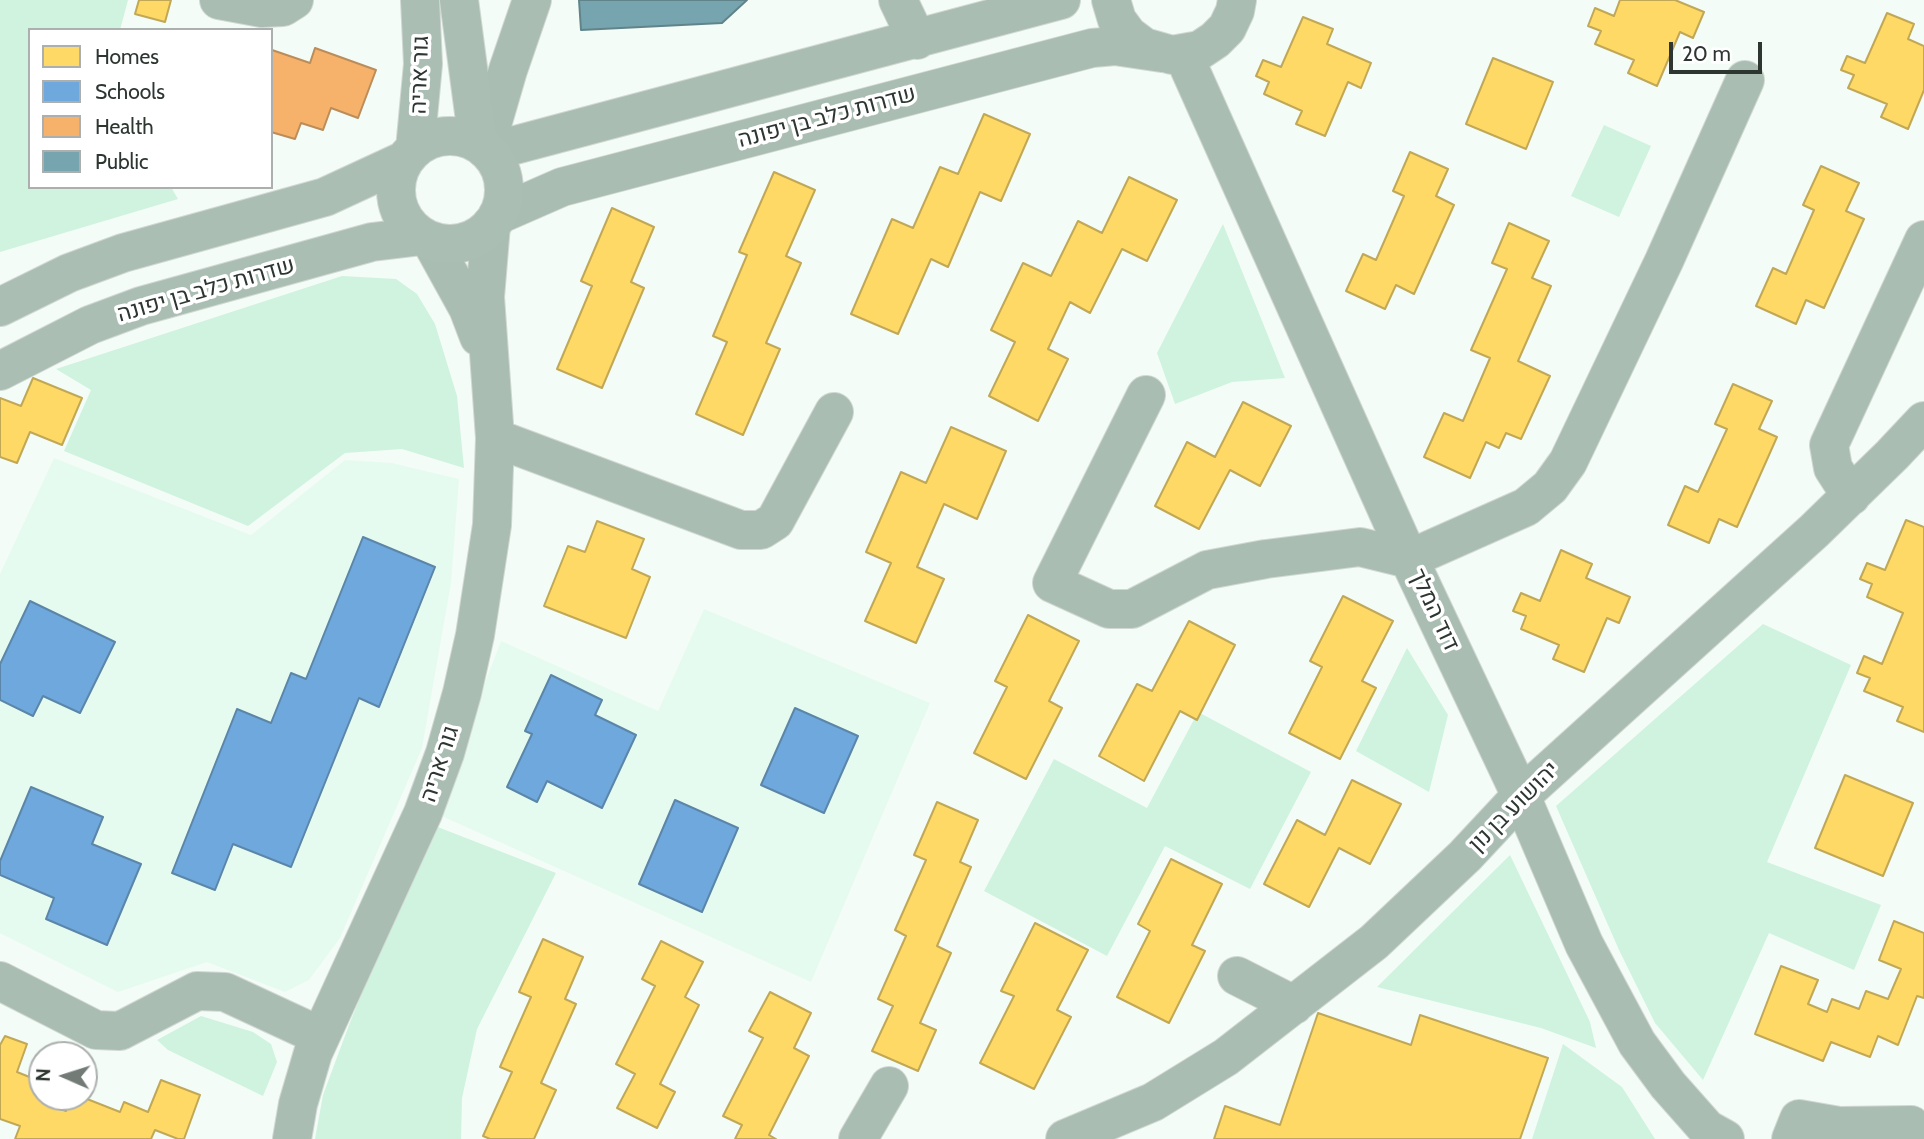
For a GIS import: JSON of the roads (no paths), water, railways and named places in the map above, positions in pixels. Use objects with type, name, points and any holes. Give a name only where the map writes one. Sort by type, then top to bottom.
[{"type":"main road","name":"גור אריה","points":[[410,155],[423,64],[420,0]]},
{"type":"main road","name":"גור אריה","points":[[459,0],[484,148]]},
{"type":"main road","points":[[0,307],[69,273],[123,253],[325,197],[410,155],[430,140],[446,136],[463,137],[484,148],[498,166],[504,199],[495,220],[479,236],[464,243],[447,244],[427,239],[411,227],[398,202],[397,187],[410,155]]},
{"type":"main road","name":"שדרות כלב בן יפונה","points":[[0,371],[90,325],[141,306],[372,242],[427,239]]},
{"type":"street","points":[[219,0],[262,8],[283,7],[294,0]]},
{"type":"street","points":[[484,148],[533,0]]},
{"type":"street","points":[[898,0],[917,40]]},
{"type":"street","points":[[484,148],[917,40],[1061,0]]},
{"type":"street","points":[[1111,0],[1117,20],[1128,36],[1143,47],[1172,54],[1200,50],[1215,40],[1232,14],[1260,0]]},
{"type":"street","name":"שדרות כלב בן יפונה","points":[[495,220],[562,187],[1092,48],[1115,46],[1172,54]]},
{"type":"street","name":"דוד המלך","points":[[1172,54],[1521,796],[1584,944],[1637,1043],[1707,1129],[1725,1139]]},
{"type":"street","points":[[1146,395],[1052,583],[1109,609],[1132,609],[1207,570],[1266,559],[1315,555],[1360,547],[1409,559],[1525,507],[1550,487],[1568,462],[1664,261],[1745,80]]},
{"type":"street","name":"גור אריה","points":[[292,1139],[298,1104],[320,1036],[424,813],[463,693],[492,526],[495,438],[485,297],[495,220]]},
{"type":"street","name":"גור אריה","points":[[427,239],[468,308],[490,366]]},
{"type":"street","points":[[1851,496],[1833,468],[1829,445],[1924,240]]},
{"type":"street","points":[[495,438],[741,530],[761,530],[775,521],[834,412]]},
{"type":"street","name":"יהושוע בן נון","points":[[1065,1139],[1153,1102],[1226,1057],[1374,942],[1465,856],[1521,796],[1851,496],[1924,421]]},
{"type":"street","points":[[1237,976],[1294,1004]]},
{"type":"street","points":[[0,981],[96,1030],[120,1031],[197,991],[225,992],[320,1036]]},
{"type":"street","points":[[858,1139],[889,1086]]},
{"type":"street","points":[[1791,1139],[1799,1119],[1839,1126],[1911,1125]]}]
